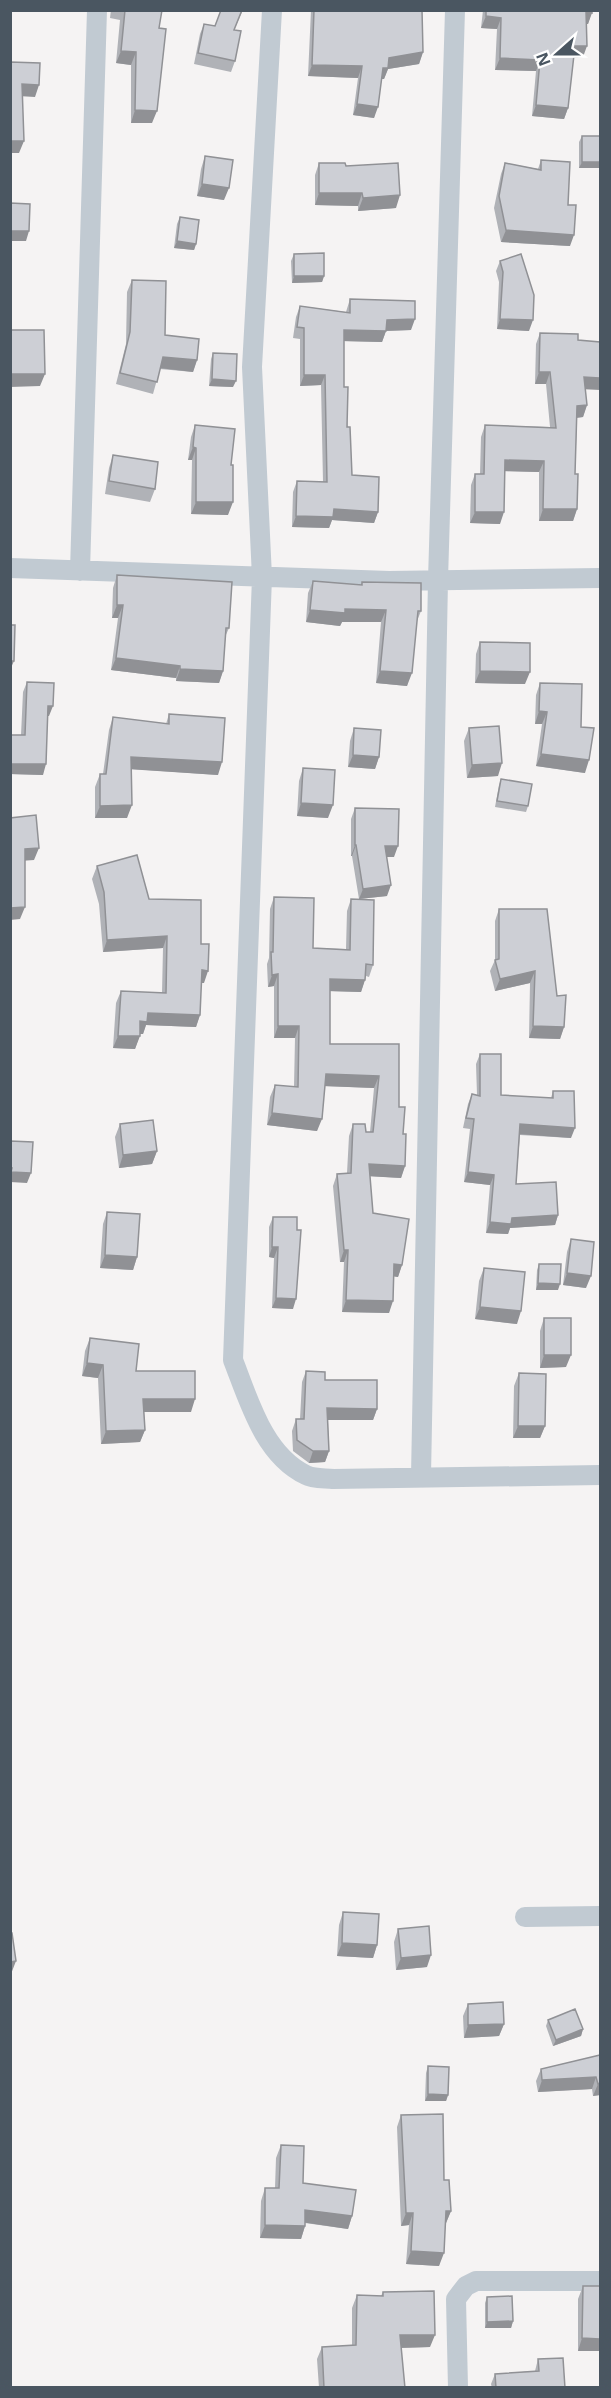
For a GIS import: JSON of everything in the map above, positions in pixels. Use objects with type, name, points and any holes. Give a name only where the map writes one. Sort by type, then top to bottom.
[{"type":"street","points":[[80,571],[97,10]]},
{"type":"street","points":[[272,10],[252,368],[262,577],[233,1360],[255,1416],[279,1456],[307,1476],[333,1479],[600,1475]]},
{"type":"street","points":[[422,1476],[438,580],[455,10]]},
{"type":"street","points":[[10,568],[262,577],[438,580],[600,578]]},
{"type":"street","points":[[525,1917],[600,1916]]},
{"type":"street","points":[[458,2388],[456,2299],[466,2286],[476,2281],[600,2280]]},
{"type":"building","points":[[125,10],[162,10],[159,28],[166,29],[157,111],[135,110],[136,52],[121,51]]},
{"type":"building","points":[[221,10],[242,10],[234,30],[241,31],[235,61],[198,53],[204,24],[215,26]]},
{"type":"building","points":[[314,10],[422,10],[423,52],[389,58],[388,68],[383,68],[378,107],[357,104],[362,66],[312,65]]},
{"type":"building","points":[[486,10],[592,10],[592,13],[586,12],[587,46],[575,46],[568,108],[536,105],[540,60],[500,58],[501,18],[486,16]]},
{"type":"building","points":[[10,62],[40,63],[39,85],[22,84],[24,141],[10,141]]},
{"type":"building","points":[[582,136],[600,136],[600,162],[582,162]]},
{"type":"building","points":[[205,156],[233,160],[229,188],[202,184]]},
{"type":"building","points":[[541,160],[570,162],[568,205],[576,205],[574,235],[506,230],[499,196],[505,163],[541,170]]},
{"type":"building","points":[[319,163],[345,163],[346,166],[398,163],[400,195],[363,198],[362,193],[319,193]]},
{"type":"building","points":[[10,203],[30,204],[29,231],[10,231]]},
{"type":"building","points":[[180,217],[199,220],[196,244],[177,241]]},
{"type":"building","points":[[324,253],[324,276],[294,276],[294,254]]},
{"type":"building","points":[[521,254],[534,295],[533,320],[500,319],[503,272],[500,261]]},
{"type":"building","points":[[132,280],[166,281],[165,335],[199,339],[197,360],[163,357],[157,382],[120,373],[130,332]]},
{"type":"building","points":[[350,299],[415,301],[415,319],[387,320],[386,331],[344,330],[344,387],[348,387],[347,427],[350,427],[352,475],[379,477],[378,512],[334,509],[333,517],[296,516],[297,481],[327,482],[325,375],[304,375],[304,328],[297,327],[300,306],[350,313]]},
{"type":"building","points":[[10,330],[44,330],[45,374],[10,374]]},
{"type":"building","points":[[540,333],[578,334],[578,340],[600,342],[600,378],[584,377],[587,405],[577,406],[575,474],[578,474],[577,509],[543,509],[544,461],[505,460],[504,512],[475,512],[475,474],[484,474],[485,425],[556,428],[550,372],[539,372]]},
{"type":"building","points":[[213,353],[237,354],[236,381],[212,379]]},
{"type":"building","points":[[195,425],[235,429],[231,465],[233,465],[233,502],[196,502],[196,448],[193,447]]},
{"type":"building","points":[[113,455],[158,462],[155,489],[109,481]]},
{"type":"building","points":[[117,575],[232,582],[223,671],[180,669],[180,666],[116,658],[123,605],[117,605]]},
{"type":"building","points":[[313,581],[362,585],[362,582],[421,583],[421,611],[418,611],[412,673],[380,671],[386,610],[345,609],[345,613],[310,610]]},
{"type":"building","points":[[10,625],[15,625],[14,661],[10,661]]},
{"type":"building","points":[[480,642],[530,643],[530,672],[480,671]]},
{"type":"building","points":[[27,682],[54,683],[53,706],[48,706],[46,764],[10,764],[10,735],[25,735]]},
{"type":"building","points":[[540,683],[582,684],[581,727],[594,728],[589,760],[541,754],[547,712],[539,711]]},
{"type":"building","points":[[169,714],[225,718],[222,762],[131,757],[132,805],[100,806],[100,774],[106,774],[113,717],[169,724]]},
{"type":"building","points":[[499,726],[502,763],[472,765],[469,728]]},
{"type":"building","points":[[354,728],[381,730],[379,757],[353,755]]},
{"type":"building","points":[[303,768],[335,770],[333,805],[301,803]]},
{"type":"building","points":[[501,779],[532,784],[528,806],[497,801]]},
{"type":"building","points":[[355,808],[399,809],[398,846],[385,846],[391,885],[363,889],[355,845]]},
{"type":"building","points":[[36,815],[39,848],[25,849],[25,907],[10,908],[10,818]]},
{"type":"building","points":[[137,855],[149,899],[201,900],[201,944],[209,944],[208,971],[202,970],[200,1015],[148,1013],[147,1022],[140,1021],[140,1036],[118,1036],[121,991],[166,993],[167,936],[107,940],[104,892],[97,866]]},
{"type":"building","points":[[274,897],[314,898],[313,948],[350,950],[351,899],[374,900],[373,965],[366,964],[365,980],[330,979],[330,1044],[399,1044],[399,1107],[405,1107],[403,1134],[406,1134],[405,1166],[369,1164],[373,1213],[409,1219],[402,1265],[394,1264],[393,1301],[346,1300],[348,1250],[344,1250],[337,1174],[351,1173],[353,1124],[365,1124],[366,1132],[373,1132],[379,1076],[326,1074],[322,1119],[272,1113],[275,1085],[298,1087],[299,1026],[278,1026],[278,974],[272,975],[271,952],[273,952]]},
{"type":"building","points":[[499,909],[547,909],[557,996],[566,995],[564,1027],[533,1026],[535,971],[500,979],[495,960],[499,959]]},
{"type":"building","points":[[480,1054],[501,1054],[501,1095],[553,1098],[553,1091],[574,1091],[575,1128],[520,1124],[516,1184],[556,1182],[558,1215],[512,1218],[511,1224],[490,1222],[494,1175],[468,1172],[474,1119],[466,1118],[472,1094],[480,1096]]},
{"type":"building","points":[[153,1120],[157,1151],[123,1155],[120,1124]]},
{"type":"building","points":[[10,1141],[33,1142],[31,1173],[11,1172]]},
{"type":"building","points":[[107,1212],[140,1214],[137,1257],[105,1255]]},
{"type":"building","points":[[273,1217],[297,1217],[297,1230],[301,1230],[296,1299],[276,1298],[278,1247],[272,1247]]},
{"type":"building","points":[[571,1239],[594,1242],[591,1276],[567,1273]]},
{"type":"building","points":[[539,1264],[561,1264],[560,1284],[538,1283]]},
{"type":"building","points":[[484,1268],[525,1272],[521,1311],[480,1307]]},
{"type":"building","points":[[544,1318],[571,1318],[571,1355],[544,1355]]},
{"type":"building","points":[[90,1338],[139,1344],[136,1371],[195,1371],[195,1399],[143,1399],[145,1430],[106,1431],[103,1365],[87,1363]]},
{"type":"building","points":[[306,1371],[325,1372],[325,1380],[377,1380],[377,1409],[327,1408],[329,1451],[313,1451],[297,1440],[296,1419],[304,1419]]},
{"type":"building","points":[[519,1373],[546,1374],[545,1426],[518,1426]]},
{"type":"building","points":[[343,1912],[379,1914],[377,1945],[342,1943]]},
{"type":"building","points":[[429,1926],[431,1955],[401,1958],[398,1929]]},
{"type":"building","points":[[10,1933],[12,1933],[16,1961],[10,1962]]},
{"type":"building","points":[[503,2002],[504,2024],[468,2025],[468,2004]]},
{"type":"building","points":[[575,2009],[583,2029],[556,2040],[548,2020]]},
{"type":"building","points":[[600,2055],[600,2083],[598,2084],[596,2077],[542,2080],[541,2069]]},
{"type":"building","points":[[428,2066],[449,2067],[448,2095],[428,2094]]},
{"type":"building","points":[[443,2114],[444,2180],[449,2180],[451,2211],[446,2211],[444,2253],[411,2251],[413,2213],[406,2213],[401,2115]]},
{"type":"building","points":[[281,2145],[304,2146],[303,2183],[356,2190],[352,2216],[305,2210],[305,2226],[265,2225],[265,2188],[279,2188]]},
{"type":"building","points":[[583,2286],[600,2286],[600,2339],[582,2338]]},
{"type":"building","points":[[434,2291],[435,2335],[400,2335],[405,2388],[324,2388],[322,2347],[356,2345],[357,2295],[383,2296],[383,2292]]},
{"type":"building","points":[[512,2296],[513,2321],[487,2322],[487,2297]]},
{"type":"building","points":[[563,2358],[565,2388],[496,2388],[495,2374],[539,2371],[538,2359]]}]
